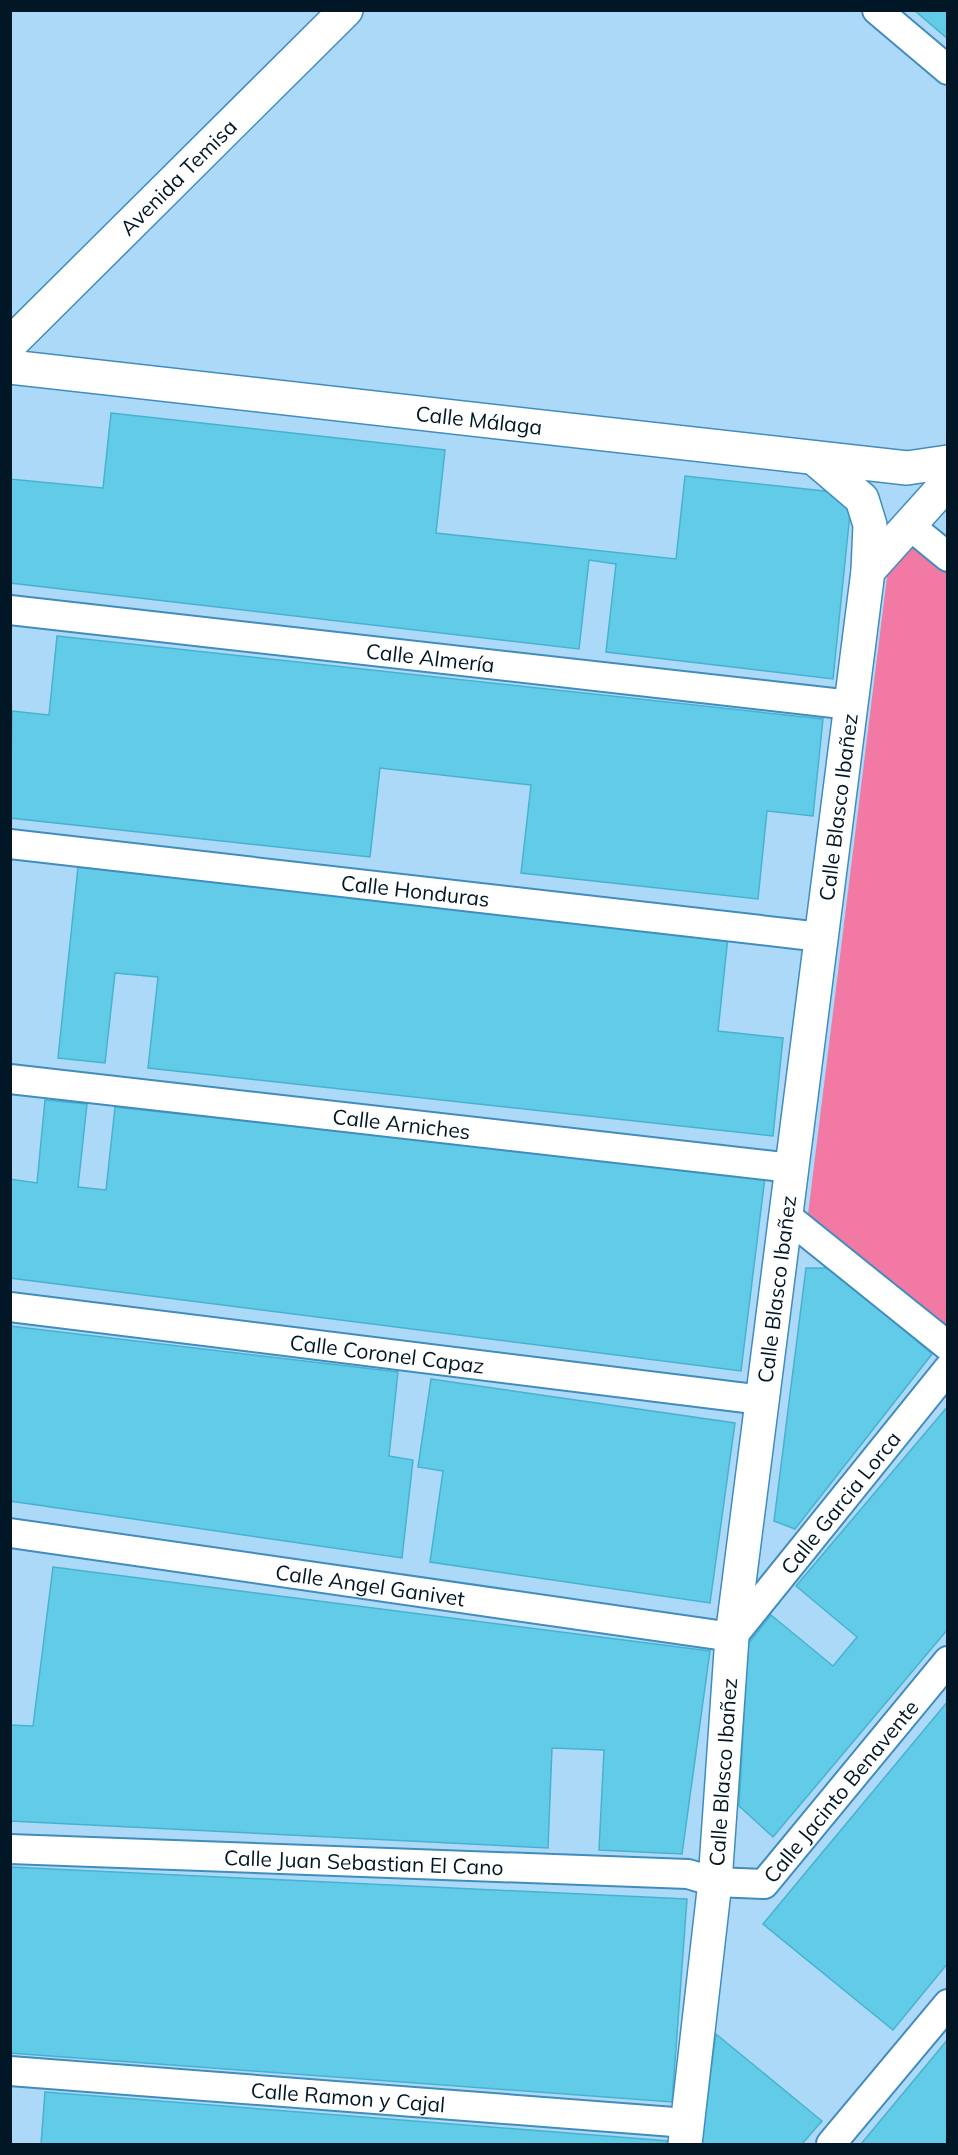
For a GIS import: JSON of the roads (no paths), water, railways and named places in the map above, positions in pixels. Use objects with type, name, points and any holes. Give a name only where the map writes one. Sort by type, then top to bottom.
[{"type":"street","name":"Avenida Temisa","points":[[10,344],[346,10]]},
{"type":"street","points":[[877,10],[948,69]]},
{"type":"street","name":"Calle Málaga","points":[[10,367],[907,468],[948,462]]},
{"type":"street","name":"Calle Blasco Ibañez","points":[[686,2134],[715,1882],[732,1637],[868,571],[870,525],[862,499],[814,458]]},
{"type":"street","points":[[868,571],[948,482]]},
{"type":"street","points":[[909,525],[948,557]]},
{"type":"street","name":"Calle Almería","points":[[10,610],[851,705]]},
{"type":"street","name":"Calle Honduras","points":[[10,844],[821,937]]},
{"type":"street","name":"Calle Arniches","points":[[10,1079],[792,1168]]},
{"type":"street","points":[[785,1215],[948,1346]]},
{"type":"street","name":"Calle Coronel Capaz","points":[[10,1307],[762,1400]]},
{"type":"street","name":"Calle Garcia Lorca","points":[[732,1637],[948,1369]]},
{"type":"street","name":"Calle Angel Ganivet","points":[[10,1533],[732,1637]]},
{"type":"street","name":"Calle Jacinto Benavente","points":[[715,1882],[764,1884],[948,1661]]},
{"type":"street","name":"Calle Juan Sebastian El Cano","points":[[10,1849],[688,1874],[715,1882]]},
{"type":"street","points":[[831,2145],[948,2004]]},
{"type":"street","name":"Calle Ramon y Cajal","points":[[10,2071],[686,2134]]}]
